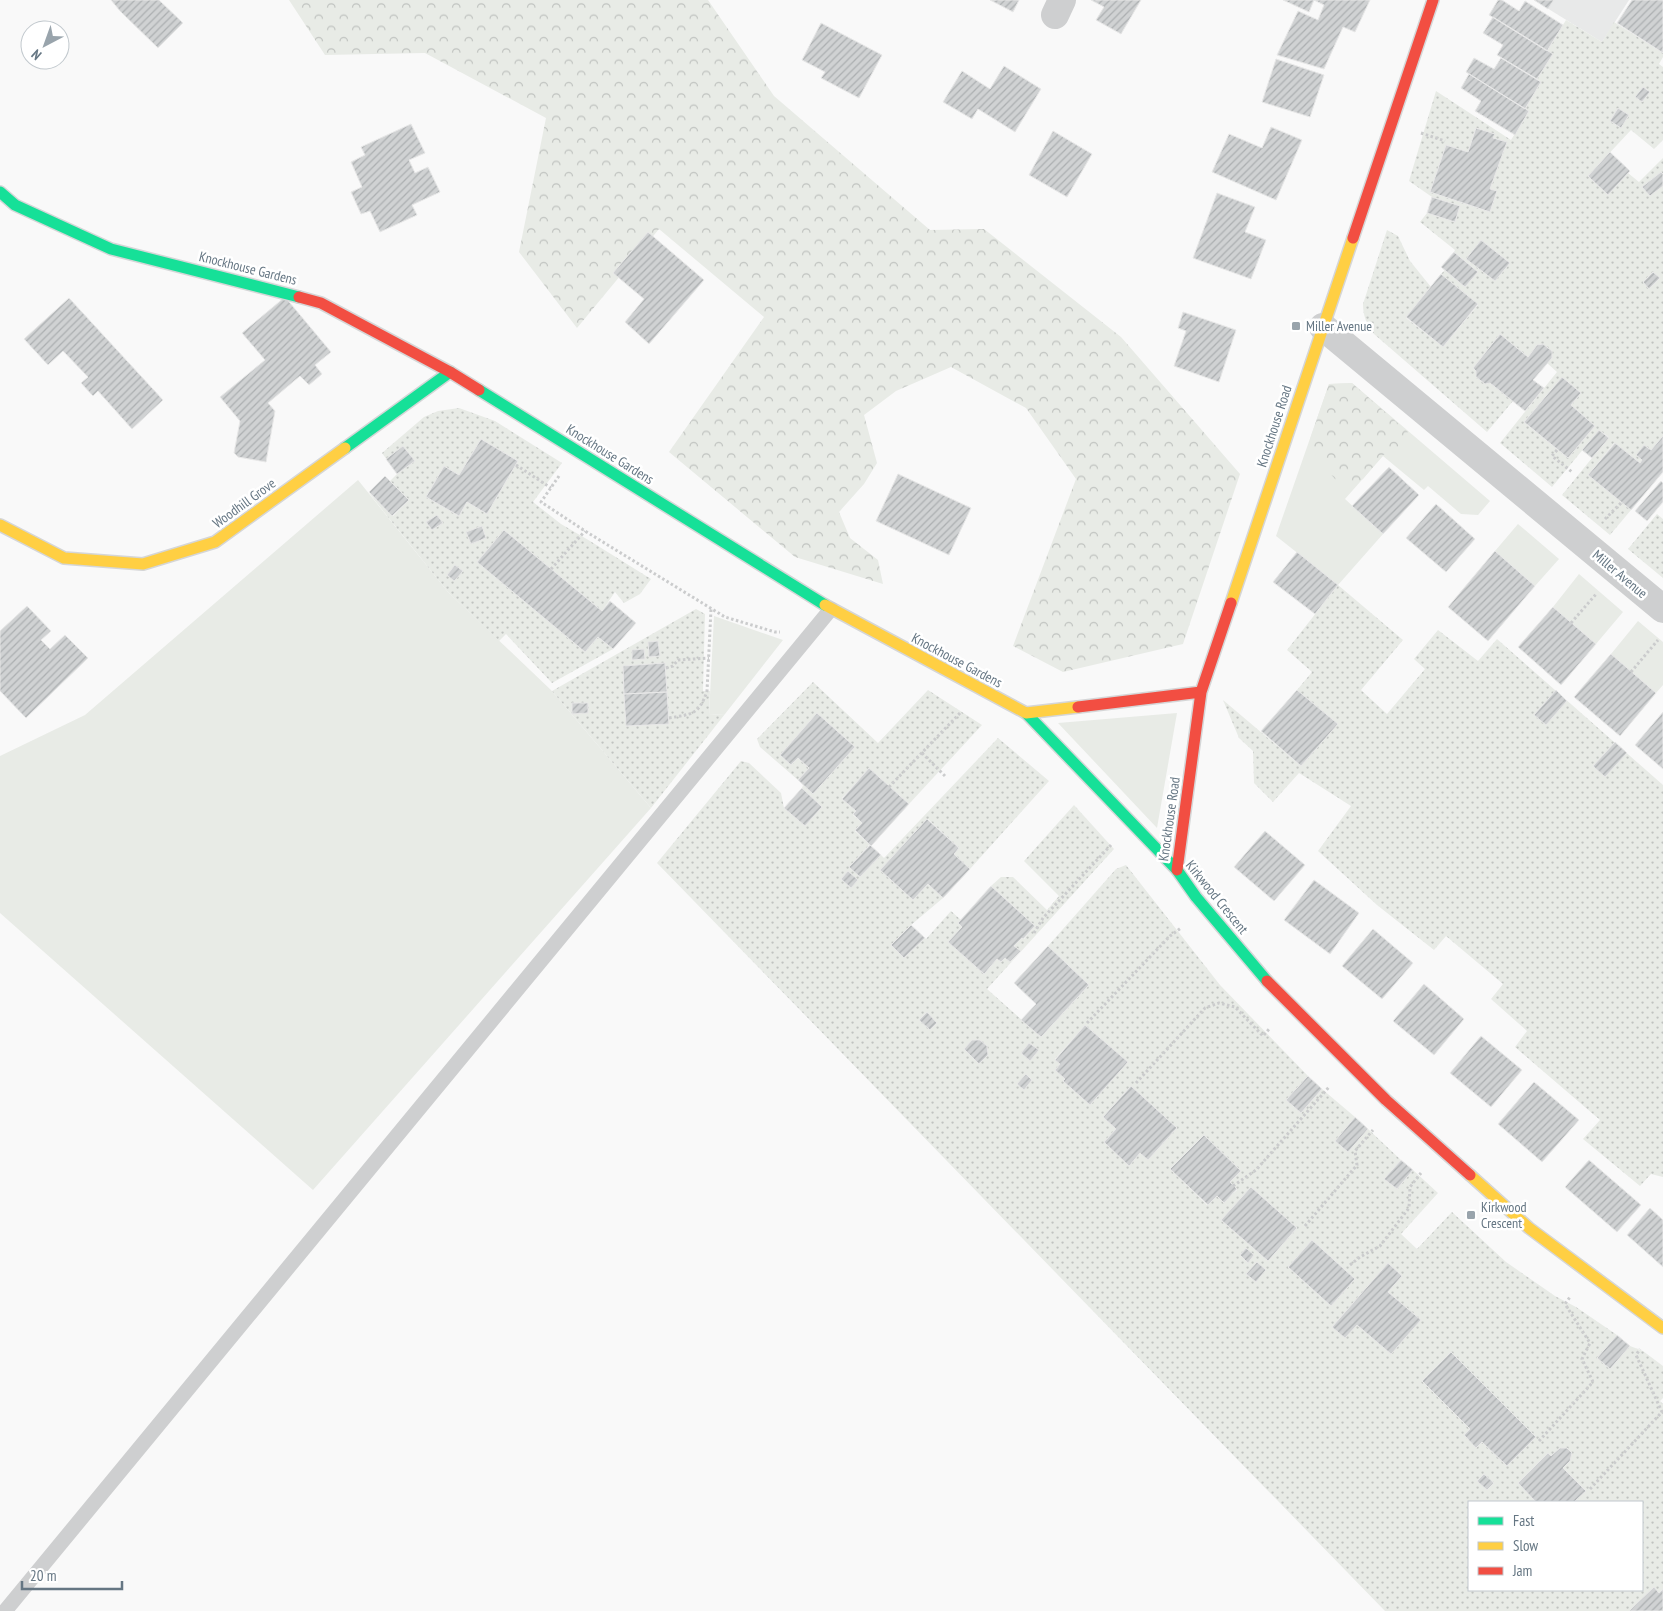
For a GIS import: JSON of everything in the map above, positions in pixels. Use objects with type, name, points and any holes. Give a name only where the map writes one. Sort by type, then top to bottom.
[{"type":"street","name":"Knockhouse Road","points":[[1176,870],[1201,692],[1433,0]]},
{"type":"street","name":"Knockhouse Gardens","points":[[0,192],[15,206],[111,249],[321,303],[450,372],[831,609],[1026,713]]},
{"type":"street","name":"Miller Avenue","points":[[1323,327],[1663,609]]},
{"type":"street","name":"Woodhill Grove","points":[[0,525],[64,558],[143,564],[216,542],[450,372]]},
{"type":"street","points":[[1026,713],[1201,692]]},
{"type":"street","name":"Kirkwood Crescent","points":[[1026,713],[1176,870],[1265,979],[1393,1107],[1529,1228],[1661,1326]]},
{"type":"lane","points":[[5,1611],[831,609]]},
{"type":"path","points":[[577,450],[542,502],[585,531],[725,617],[775,632],[811,633]]},
{"type":"path","points":[[1557,450],[1552,456],[1572,472]]},
{"type":"path","points":[[516,466],[551,488]]},
{"type":"path","points":[[551,569],[585,531]]},
{"type":"path","points":[[1571,623],[1616,570]]},
{"type":"path","points":[[669,718],[692,714],[699,709],[707,692],[711,609]]},
{"type":"path","points":[[1631,672],[1663,634]]},
{"type":"path","points":[[666,668],[673,666],[678,660],[709,658]]},
{"type":"path","points":[[890,787],[982,690]]},
{"type":"path","points":[[922,753],[946,777]]},
{"type":"path","points":[[1034,933],[1044,918],[1132,823]]},
{"type":"path","points":[[1087,1023],[1170,936],[1207,910]]},
{"type":"path","points":[[1136,1083],[1204,1008],[1219,1003],[1235,1007],[1263,1036],[1292,1006]]},
{"type":"path","points":[[1233,1186],[1256,1170],[1349,1064]]},
{"type":"path","points":[[1305,1226],[1357,1165],[1355,1151],[1393,1107]]},
{"type":"path","points":[[1350,1265],[1380,1246],[1410,1208],[1410,1187],[1440,1149]]},
{"type":"path","points":[[1539,1441],[1593,1382],[1582,1360],[1590,1343],[1565,1304],[1587,1271]]},
{"type":"path","points":[[1590,1489],[1662,1412],[1636,1355],[1661,1326]]},
{"type":"shaded area","points":[[1534,0],[1629,0],[1602,42]]},
{"type":"green space","points":[[289,0],[708,0],[774,96],[930,230],[984,229],[1121,337],[1240,474],[1183,644],[1063,672],[1013,646],[1076,479],[1026,408],[951,367],[896,391],[864,415],[877,463],[864,484],[839,512],[850,538],[878,560],[883,584],[795,557],[669,452],[764,317],[659,229],[577,328],[519,252],[546,118],[425,53],[325,55]]},
{"type":"green space","points":[[1566,20],[1602,42],[1614,22],[1663,53],[1659,64],[1663,67],[1663,140],[1654,149],[1631,130],[1588,176],[1608,195],[1628,173],[1639,182],[1663,158],[1663,436],[1651,450],[1644,445],[1640,463],[1614,443],[1589,474],[1631,510],[1610,535],[1562,495],[1609,437],[1599,430],[1552,487],[1500,443],[1557,372],[1547,363],[1552,351],[1542,344],[1537,345],[1528,357],[1500,334],[1473,368],[1476,371],[1476,377],[1490,383],[1513,401],[1487,432],[1374,334],[1369,327],[1363,309],[1387,230],[1398,236],[1410,261],[1431,287],[1406,318],[1443,347],[1478,305],[1441,274],[1445,270],[1465,287],[1478,272],[1454,252],[1455,250],[1420,222],[1427,213],[1455,222],[1460,206],[1432,197],[1409,181],[1436,91],[1511,140],[1529,111],[1525,109],[1541,82],[1537,79],[1552,55],[1547,51]],"holes":[[[1476,128],[1494,134],[1493,138],[1506,142],[1490,189],[1497,191],[1490,212],[1430,192],[1446,145],[1468,152]],[[1562,377],[1581,393],[1571,405],[1595,426],[1568,458],[1524,422]]]},
{"type":"green space","points":[[1352,383],[1490,501],[1478,515],[1461,514],[1428,486],[1424,490],[1383,456],[1345,499],[1383,534],[1338,585],[1276,536],[1329,384]]},
{"type":"green space","points":[[1352,383],[1408,432],[1395,450],[1383,455],[1363,479],[1350,486],[1335,479],[1326,469],[1310,439],[1329,384]]},
{"type":"green space","points":[[459,408],[495,421],[562,463],[533,502],[561,524],[651,579],[640,594],[624,603],[615,592],[602,611],[504,530],[478,562],[585,652],[598,637],[613,649],[552,683],[506,634],[499,641],[448,592],[368,492],[393,516],[409,500],[390,481],[397,474],[382,453],[424,417],[438,411]],"holes":[[[481,439],[518,461],[487,514],[467,502],[459,516],[427,497],[444,466],[459,475]]]},
{"type":"green space","points":[[358,480],[448,592],[552,691],[651,808],[313,1190],[0,913],[0,756],[85,715]]},
{"type":"green space","points":[[1657,514],[1663,519],[1663,578],[1628,549]]},
{"type":"green space","points":[[1518,524],[1559,559],[1535,586],[1495,551]]},
{"type":"green space","points":[[1579,574],[1623,612],[1596,644],[1553,607]]},
{"type":"green space","points":[[1338,585],[1403,640],[1361,690],[1387,714],[1425,669],[1414,659],[1438,630],[1478,661],[1497,639],[1663,785],[1663,1177],[1651,1174],[1640,1186],[1583,1139],[1600,1120],[1515,1047],[1527,1031],[1491,999],[1503,984],[1446,936],[1434,950],[1377,905],[1318,851],[1351,806],[1299,773],[1273,802],[1254,783],[1253,751],[1239,738],[1223,700],[1301,766],[1337,724],[1297,690],[1312,672],[1287,650]]},
{"type":"green space","points":[[696,609],[705,614],[703,691],[710,691],[709,715],[725,714],[651,808],[552,691]],"holes":[[[667,692],[669,724],[626,726],[625,694]]]},
{"type":"green space","points":[[714,616],[783,640],[725,714],[709,715]]},
{"type":"green space","points":[[1638,621],[1663,642],[1663,685],[1656,693],[1611,654]]},
{"type":"green space","points":[[813,682],[878,743],[928,690],[982,725],[909,804],[869,769],[842,798],[856,811],[853,815],[862,823],[855,831],[871,846],[869,845],[850,866],[860,877],[881,855],[884,858],[998,738],[1049,781],[970,869],[954,854],[959,848],[928,819],[880,870],[913,900],[928,884],[943,898],[911,925],[892,945],[904,958],[926,939],[951,911],[961,920],[958,923],[962,927],[949,942],[984,974],[997,959],[1001,962],[1005,958],[1011,962],[1020,951],[1014,946],[1022,938],[1024,939],[1035,926],[991,886],[1001,877],[1013,877],[1047,910],[1059,896],[1024,861],[1074,805],[1114,849],[987,989],[1041,1037],[1089,985],[1048,946],[1116,869],[1126,865],[1220,985],[1308,1076],[1286,1100],[1301,1113],[1322,1089],[1355,1117],[1335,1141],[1348,1152],[1368,1129],[1401,1160],[1385,1180],[1397,1189],[1413,1170],[1438,1193],[1401,1234],[1417,1249],[1452,1212],[1506,1262],[1617,1335],[1597,1358],[1610,1369],[1630,1346],[1643,1351],[1663,1366],[1663,1398],[1660,1401],[1663,1404],[1663,1589],[1659,1593],[1654,1587],[1629,1611],[1385,1611],[657,863],[741,761],[749,763],[781,793],[784,808],[805,826],[822,807],[802,788],[803,785],[813,793],[855,747],[817,713],[780,755],[791,765],[798,758],[809,768],[798,780],[760,747],[757,739]],"holes":[[[1085,1025],[1127,1062],[1090,1105],[1063,1081],[1065,1079],[1055,1070],[1060,1064],[1055,1059]],[[1131,1086],[1177,1128],[1148,1160],[1140,1153],[1129,1165],[1104,1142],[1116,1129],[1103,1117]],[[1204,1135],[1241,1171],[1230,1182],[1237,1190],[1224,1202],[1217,1196],[1207,1205],[1170,1169]],[[1251,1187],[1297,1228],[1268,1261],[1221,1220]],[[1312,1240],[1355,1279],[1331,1306],[1288,1267]],[[1388,1264],[1402,1276],[1388,1292],[1420,1320],[1391,1354],[1357,1325],[1332,1327]],[[1451,1352],[1536,1437],[1507,1466],[1482,1442],[1476,1448],[1464,1435],[1470,1429],[1422,1381]]]},
{"type":"green space","points":[[1177,713],[1157,828],[1058,723]]},
{"type":"building","points":[[111,0],[159,0],[183,23],[158,48]]},
{"type":"building","points":[[990,0],[1019,0],[1013,12]]},
{"type":"building","points":[[1091,0],[1141,0],[1121,34],[1096,20],[1104,7]]},
{"type":"building","points":[[1283,0],[1314,0],[1309,12]]},
{"type":"building","points":[[1314,0],[1370,0],[1355,32],[1343,27],[1324,69],[1277,55],[1298,11],[1318,20],[1324,5]]},
{"type":"building","points":[[1498,0],[1502,0],[1519,11],[1525,1],[1563,25],[1547,51],[1489,15]]},
{"type":"building","points":[[1534,0],[1554,0],[1548,9]]},
{"type":"building","points":[[1632,0],[1663,0],[1663,53],[1617,23]]},
{"type":"building","points":[[1493,17],[1553,54],[1537,79],[1497,55],[1503,45],[1483,33]]},
{"type":"building","points":[[821,23],[882,55],[859,98],[821,78],[825,72],[802,60]]},
{"type":"building","points":[[1474,58],[1494,69],[1501,58],[1541,82],[1525,109],[1466,72]]},
{"type":"building","points":[[1276,59],[1324,75],[1310,117],[1262,102]]},
{"type":"building","points":[[1004,66],[1041,89],[1015,132],[978,109],[972,119],[943,102],[962,71],[990,89]]},
{"type":"building","points":[[1469,74],[1529,111],[1515,135],[1475,111],[1481,101],[1461,88]]},
{"type":"building","points":[[1643,87],[1650,92],[1642,102],[1635,97]]},
{"type":"building","points":[[1618,108],[1629,115],[1621,128],[1610,121]]},
{"type":"building","points":[[411,124],[425,153],[409,160],[415,173],[428,167],[440,192],[412,205],[417,215],[380,232],[370,211],[361,214],[351,192],[362,187],[351,162],[365,155],[361,147]]},
{"type":"building","points":[[1271,127],[1302,140],[1276,200],[1212,172],[1229,134],[1262,148]]},
{"type":"building","points":[[1476,128],[1495,134],[1493,138],[1507,142],[1490,189],[1497,191],[1490,212],[1430,192],[1446,145],[1468,152]]},
{"type":"building","points":[[1053,131],[1092,154],[1067,197],[1029,175]]},
{"type":"building","points":[[1610,152],[1630,171],[1608,195],[1588,176]]},
{"type":"building","points":[[1661,172],[1663,174],[1663,186],[1650,196],[1642,187]]},
{"type":"building","points":[[1217,193],[1255,207],[1245,232],[1266,240],[1251,279],[1193,258]]},
{"type":"building","points":[[1432,197],[1460,206],[1455,222],[1427,213]]},
{"type":"building","points":[[648,232],[704,280],[649,344],[625,322],[644,299],[613,273]]},
{"type":"building","points":[[1481,240],[1510,263],[1495,281],[1466,259]]},
{"type":"building","points":[[1454,252],[1478,272],[1465,287],[1441,267]]},
{"type":"building","points":[[1653,272],[1660,278],[1649,289],[1643,282]]},
{"type":"building","points":[[1441,274],[1478,304],[1443,347],[1406,317]]},
{"type":"building","points":[[285,297],[331,352],[315,365],[322,374],[309,385],[300,376],[268,403],[275,411],[266,462],[238,457],[234,453],[240,421],[220,397],[265,360],[242,333]]},
{"type":"building","points":[[69,298],[163,400],[132,429],[98,391],[93,396],[81,383],[88,377],[63,351],[48,365],[24,339]]},
{"type":"building","points":[[1183,312],[1236,330],[1219,382],[1174,366],[1186,331],[1178,328]]},
{"type":"building","points":[[1500,334],[1528,357],[1537,345],[1543,344],[1552,351],[1552,358],[1533,380],[1544,388],[1525,411],[1490,383],[1485,384],[1476,377],[1476,371],[1473,368]]},
{"type":"building","points":[[1562,377],[1581,393],[1571,405],[1595,426],[1568,458],[1524,422]]},
{"type":"building","points":[[1599,430],[1609,438],[1592,458],[1582,450]]},
{"type":"building","points":[[1663,436],[1663,472],[1631,510],[1588,475],[1615,443],[1640,463],[1642,460],[1636,455],[1644,445],[1651,450]]},
{"type":"building","points":[[481,439],[518,461],[487,514],[467,502],[459,516],[426,497],[444,466],[459,475]]},
{"type":"building","points":[[403,446],[415,461],[397,474],[386,459]]},
{"type":"building","points":[[1389,467],[1419,495],[1383,534],[1352,506]]},
{"type":"building","points":[[898,474],[971,508],[949,555],[876,521]]},
{"type":"building","points":[[385,476],[409,500],[392,516],[369,492]]},
{"type":"building","points":[[1661,481],[1663,483],[1663,502],[1647,521],[1635,511]]},
{"type":"building","points":[[1436,504],[1475,539],[1446,572],[1406,538]]},
{"type":"building","points":[[437,515],[443,523],[432,530],[426,522]]},
{"type":"building","points":[[482,526],[486,538],[471,544],[466,532]]},
{"type":"building","points":[[504,530],[602,611],[610,601],[636,623],[613,649],[598,637],[585,652],[477,562]]},
{"type":"building","points":[[1495,551],[1535,586],[1488,641],[1448,607]]},
{"type":"building","points":[[1297,552],[1338,585],[1315,614],[1273,582]]},
{"type":"building","points":[[455,565],[463,571],[454,581],[447,575]]},
{"type":"building","points":[[27,606],[51,631],[41,640],[50,649],[65,635],[88,658],[26,718],[0,691],[0,631]]},
{"type":"building","points":[[1553,607],[1596,644],[1561,685],[1518,647]]},
{"type":"building","points":[[658,641],[660,656],[649,657],[648,642]]},
{"type":"building","points":[[644,649],[645,659],[632,660],[632,650]]},
{"type":"building","points":[[1611,654],[1656,693],[1620,736],[1574,697]]},
{"type":"building","points":[[665,663],[667,692],[624,694],[623,666]]},
{"type":"building","points":[[1297,690],[1338,724],[1301,766],[1261,731]]},
{"type":"building","points":[[1556,690],[1567,701],[1546,725],[1534,715]]},
{"type":"building","points":[[667,692],[669,724],[626,726],[624,694]]},
{"type":"building","points":[[572,703],[588,703],[588,713],[572,714]]},
{"type":"building","points":[[1663,712],[1663,769],[1635,745]]},
{"type":"building","points":[[817,713],[855,747],[813,794],[798,780],[809,768],[798,758],[791,765],[780,755]]},
{"type":"building","points":[[1615,742],[1627,753],[1605,777],[1593,766]]},
{"type":"building","points":[[869,768],[909,804],[871,846],[855,830],[862,823],[853,814],[856,811],[842,799]]},
{"type":"building","points":[[802,788],[822,807],[805,826],[784,808]]},
{"type":"building","points":[[927,819],[959,848],[954,854],[970,869],[943,898],[928,884],[913,900],[880,870]]},
{"type":"building","points":[[1265,831],[1305,865],[1274,901],[1234,867]]},
{"type":"building","points":[[870,845],[881,855],[860,877],[849,867]]},
{"type":"building","points":[[848,871],[858,880],[851,888],[841,879]]},
{"type":"building","points":[[1314,880],[1359,913],[1330,954],[1284,920]]},
{"type":"building","points":[[991,886],[1035,926],[1014,946],[1021,951],[1010,962],[1005,958],[1001,962],[997,959],[984,974],[948,942],[962,927],[958,923]]},
{"type":"building","points":[[911,925],[925,938],[904,958],[891,945]]},
{"type":"building","points":[[1373,929],[1413,963],[1382,999],[1342,966]]},
{"type":"building","points":[[1048,946],[1089,985],[1041,1037],[1021,1020],[1036,1004],[1014,983]]},
{"type":"building","points":[[1424,984],[1464,1019],[1434,1055],[1393,1021]]},
{"type":"building","points":[[927,1012],[937,1023],[930,1030],[919,1020]]},
{"type":"building","points":[[1085,1025],[1128,1062],[1090,1105],[1063,1081],[1065,1079],[1055,1070],[1060,1064],[1055,1060]]},
{"type":"building","points":[[1481,1036],[1522,1070],[1491,1107],[1450,1073]]},
{"type":"building","points":[[972,1040],[980,1040],[987,1046],[988,1055],[979,1064],[964,1049]]},
{"type":"building","points":[[1029,1043],[1039,1050],[1030,1061],[1021,1053]]},
{"type":"building","points":[[1026,1074],[1032,1080],[1024,1090],[1017,1084]]},
{"type":"building","points":[[1308,1076],[1322,1089],[1301,1113],[1286,1100]]},
{"type":"building","points":[[1534,1082],[1579,1120],[1542,1162],[1498,1124]]},
{"type":"building","points":[[1131,1086],[1177,1128],[1148,1160],[1140,1153],[1129,1166],[1104,1142],[1116,1129],[1103,1117]]},
{"type":"building","points":[[1355,1117],[1368,1129],[1348,1152],[1335,1141]]},
{"type":"building","points":[[1204,1135],[1241,1171],[1230,1182],[1237,1189],[1224,1203],[1217,1196],[1208,1205],[1170,1169]]},
{"type":"building","points":[[1401,1160],[1413,1170],[1397,1189],[1384,1179]]},
{"type":"building","points":[[1589,1160],[1641,1205],[1617,1232],[1565,1187]]},
{"type":"building","points":[[1251,1187],[1297,1228],[1268,1261],[1221,1220]]},
{"type":"building","points":[[1650,1208],[1663,1220],[1663,1267],[1627,1235]]},
{"type":"building","points":[[1312,1240],[1355,1279],[1331,1306],[1288,1267]]},
{"type":"building","points":[[1246,1248],[1254,1255],[1248,1263],[1240,1255]]},
{"type":"building","points":[[1257,1262],[1266,1270],[1256,1282],[1246,1274]]},
{"type":"building","points":[[1388,1263],[1402,1276],[1388,1292],[1421,1320],[1391,1354],[1357,1325],[1345,1338],[1332,1327]]},
{"type":"building","points":[[1617,1335],[1630,1346],[1610,1369],[1597,1358]]},
{"type":"building","points":[[1451,1352],[1536,1437],[1507,1466],[1482,1442],[1476,1448],[1464,1435],[1470,1429],[1422,1381]]},
{"type":"building","points":[[1560,1448],[1567,1448],[1572,1453],[1570,1461],[1563,1468],[1586,1491],[1575,1501],[1535,1501],[1518,1483],[1548,1453],[1551,1456]]},
{"type":"building","points":[[1484,1474],[1494,1483],[1487,1490],[1477,1481]]},
{"type":"building","points":[[1654,1587],[1659,1593],[1663,1589],[1663,1611],[1629,1611]]},
{"type":"traffic: fast","points":[[0,192],[15,205],[111,249],[299,297]]},
{"type":"traffic: fast","points":[[345,448],[450,372]]},
{"type":"traffic: fast","points":[[479,390],[825,605]]},
{"type":"traffic: fast","points":[[1026,713],[1177,870],[1196,897],[1267,981]]},
{"type":"traffic: slow","points":[[1231,603],[1353,238]]},
{"type":"traffic: slow","points":[[0,525],[64,558],[143,564],[215,542],[345,448]]},
{"type":"traffic: slow","points":[[825,605],[1026,713],[1078,707]]},
{"type":"traffic: slow","points":[[1470,1175],[1529,1228],[1663,1328]]},
{"type":"traffic: jam","points":[[1353,238],[1433,0]]},
{"type":"traffic: jam","points":[[299,297],[321,303],[450,372],[479,390]]},
{"type":"traffic: jam","points":[[1177,870],[1201,692],[1231,603]]},
{"type":"traffic: jam","points":[[1078,707],[1201,692]]},
{"type":"traffic: jam","points":[[1267,981],[1386,1100],[1470,1175]]},
{"type":"place","name":"Miller Avenue","points":[[1296,326]]},
{"type":"place","name":"Kirkwood Crescent","points":[[1471,1215]]}]
